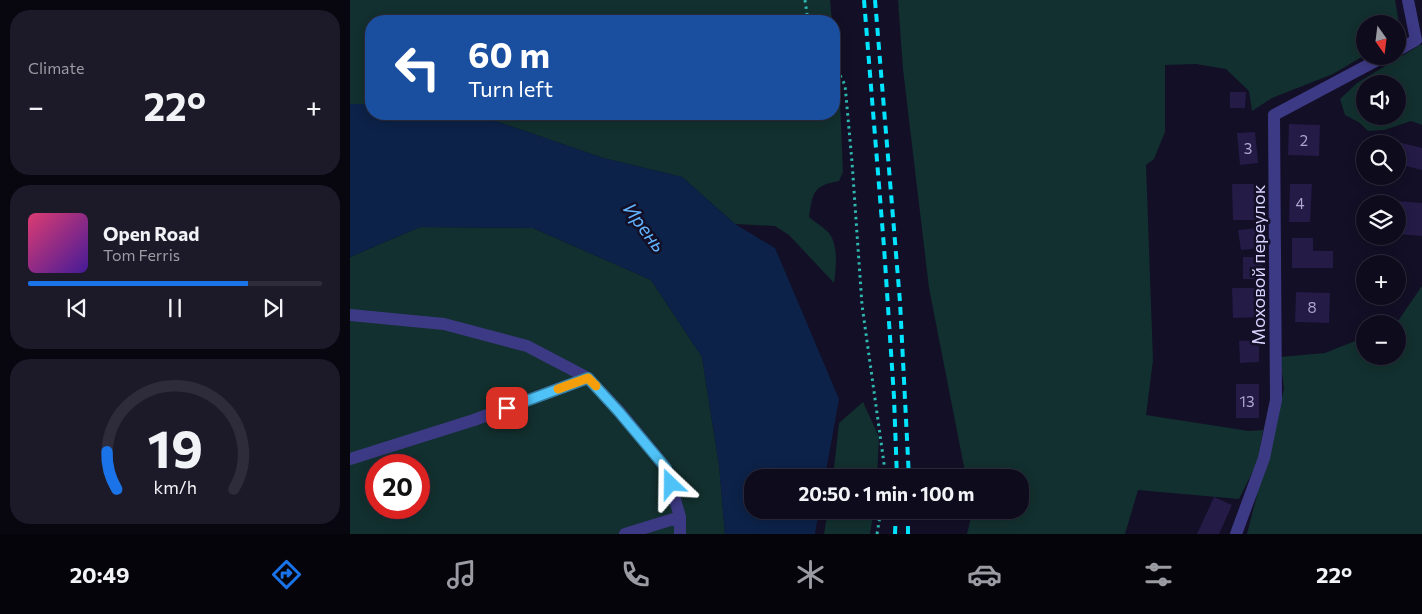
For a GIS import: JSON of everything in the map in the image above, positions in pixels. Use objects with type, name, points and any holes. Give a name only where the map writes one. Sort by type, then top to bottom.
[{"type":"street","points":[[1406,46],[1416,40],[1408,0]]},
{"type":"street","name":"Моховой переулок","points":[[1236,534],[1264,458],[1276,400],[1274,115],[1368,65]]},
{"type":"street","points":[[350,315],[444,324],[527,346],[588,378],[666,468],[680,517],[680,534]]},
{"type":"street","points":[[350,459],[474,420],[588,378]]},
{"type":"street","points":[[625,534],[680,517]]},
{"type":"path","points":[[805,0],[808,15]]},
{"type":"path","points":[[840,75],[845,85],[862,306],[885,469]]},
{"type":"path","points":[[877,534],[880,519]]},
{"type":"green space","points":[[350,0],[830,0],[831,15],[365,15],[365,104],[350,104]]},
{"type":"green space","points":[[898,0],[1395,0],[1398,15],[1356,15],[1356,60],[1333,74],[1272,98],[1252,111],[1249,91],[1226,69],[1196,64],[1165,65],[1165,132],[1154,159],[1146,165],[1153,360],[1146,415],[1249,431],[1263,430],[1258,461],[1239,499],[1138,490],[1125,534],[967,534],[971,519],[1029,519],[1029,469],[964,469],[929,288],[903,69]]},
{"type":"green space","points":[[1422,45],[1422,125],[1411,121],[1406,123],[1406,75],[1370,75],[1387,65],[1406,65],[1406,53]]},
{"type":"green space","points":[[1356,84],[1356,121],[1345,115],[1340,99]]},
{"type":"green space","points":[[840,101],[843,172],[839,181],[823,185],[815,192],[809,217],[828,232],[834,243],[836,257],[834,283],[789,235],[775,226],[735,224],[682,177],[603,158],[492,120],[840,120]]},
{"type":"green space","points":[[1362,125],[1399,125],[1384,130],[1368,131]]},
{"type":"green space","points":[[420,227],[533,228],[651,280],[702,357],[719,465],[725,534],[350,534],[350,257]]},
{"type":"green space","points":[[1422,286],[1422,534],[1247,534],[1284,389],[1280,357],[1325,353],[1356,341],[1356,365],[1406,365],[1406,315],[1402,315]]},
{"type":"green space","points":[[863,402],[879,437],[877,469],[834,469],[839,423]]},
{"type":"green space","points":[[826,519],[872,519],[870,534],[824,534]]},
{"type":"water","name":"Ирень","points":[[350,104],[365,104],[365,120],[492,120],[603,158],[682,177],[735,224],[775,248],[839,399],[826,469],[744,469],[744,519],[818,519],[815,534],[725,534],[719,465],[702,357],[651,280],[533,228],[420,227],[350,257]]},
{"type":"building","points":[[1230,92],[1246,92],[1245,108],[1230,108]]},
{"type":"building","points":[[1289,124],[1320,125],[1319,156],[1288,155]]},
{"type":"building","points":[[1255,132],[1258,163],[1240,165],[1237,133]]},
{"type":"building","points":[[1406,144],[1422,148],[1422,170],[1406,166]]},
{"type":"building","points":[[1232,184],[1256,184],[1257,220],[1233,220]]},
{"type":"building","points":[[1290,184],[1312,184],[1310,222],[1289,222]]},
{"type":"building","points":[[1406,202],[1422,203],[1422,236],[1406,235]]},
{"type":"building","points":[[1258,228],[1260,248],[1241,250],[1238,230]]},
{"type":"building","points":[[1292,238],[1313,238],[1313,251],[1333,251],[1333,268],[1292,268]]},
{"type":"building","points":[[1243,257],[1262,257],[1262,279],[1243,279]]},
{"type":"building","points":[[1232,288],[1259,288],[1260,317],[1233,318]]},
{"type":"building","points":[[1296,292],[1330,293],[1329,323],[1295,322]]},
{"type":"building","points":[[1259,340],[1259,362],[1240,363],[1239,341]]},
{"type":"building","points":[[1236,384],[1259,384],[1259,418],[1236,418]]},
{"type":"building","points":[[1214,497],[1232,505],[1219,534],[1197,534]]},
{"type":"railway","points":[[864,0],[884,247],[897,469]]},
{"type":"railway","points":[[875,0],[900,302],[909,469]]},
{"type":"railway","points":[[895,534],[896,519]]},
{"type":"railway","points":[[908,519],[908,534]]},
{"type":"slow traffic","points":[[558,389],[588,378],[596,386]]},
{"type":"route","points":[[507,408],[588,378],[666,468],[671,484]]}]
